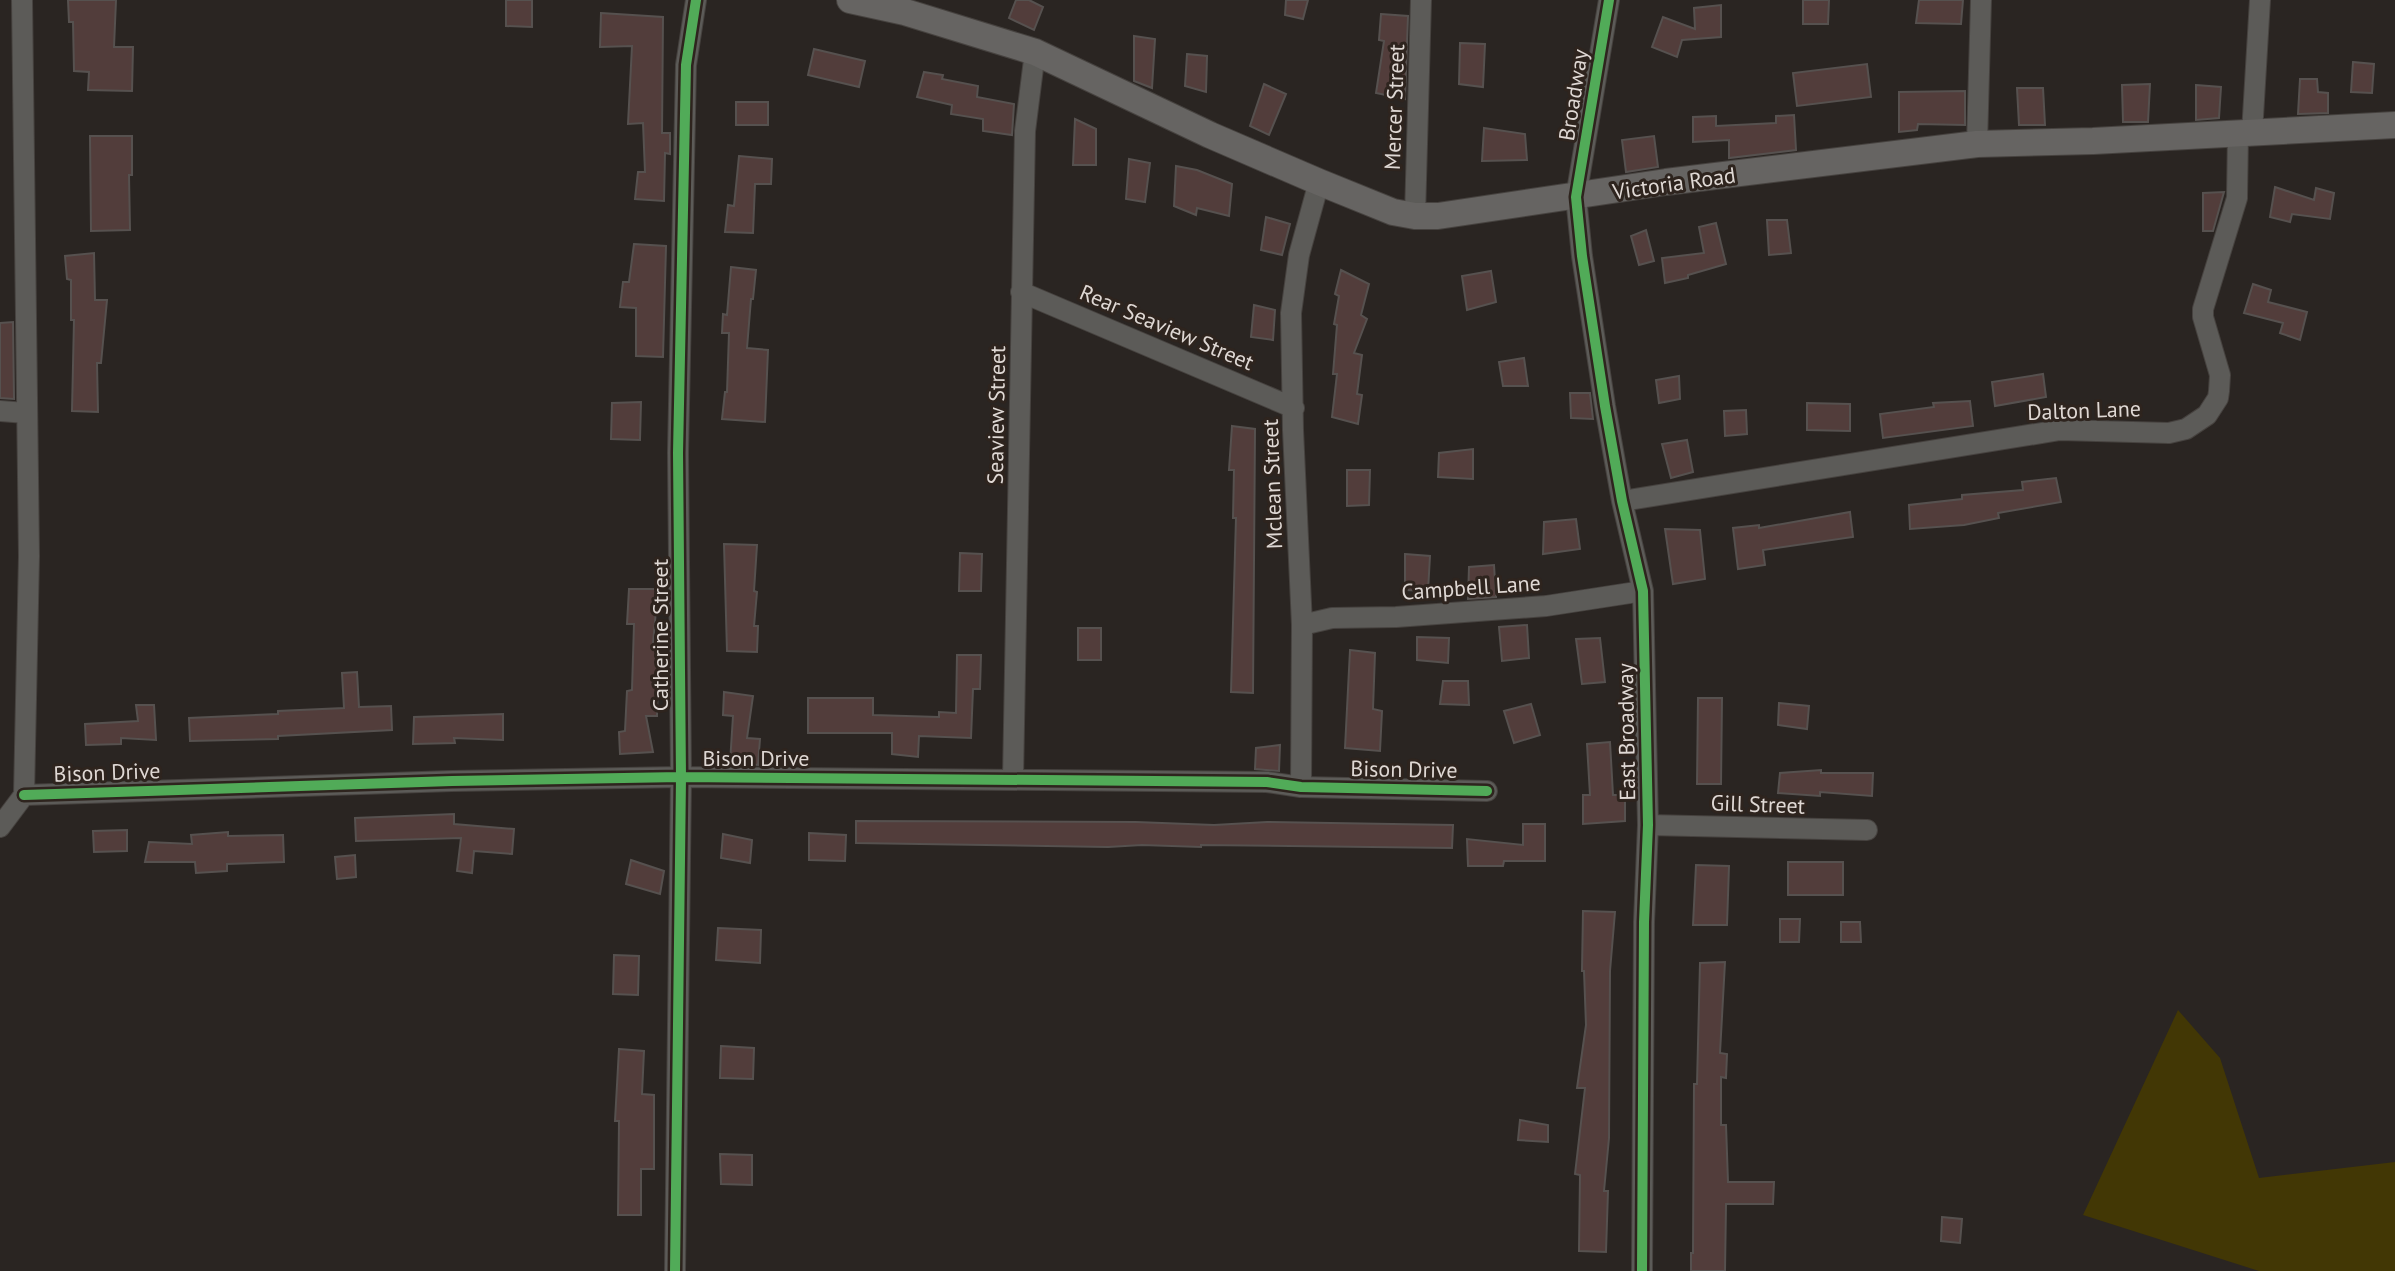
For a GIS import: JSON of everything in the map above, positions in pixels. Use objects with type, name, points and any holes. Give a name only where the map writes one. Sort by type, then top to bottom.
[{"type":"main road","name":"Victoria Road","points":[[850,0],[904,6],[1035,52],[1210,135],[1393,212],[1415,216],[1438,216],[1666,182],[1977,144],[2395,125]]},
{"type":"street","points":[[0,827],[24,795],[29,556],[22,0]]},
{"type":"street","name":"Catherine Street","points":[[675,1271],[681,777],[678,453],[686,65],[696,0]]},
{"type":"street","name":"Mercer Street","points":[[1415,216],[1421,0]]},
{"type":"street","name":"Broadway","points":[[1576,197],[1609,0]]},
{"type":"street","points":[[1977,144],[1981,0]]},
{"type":"street","name":"Dalton Lane","points":[[1622,501],[2060,430],[2169,433],[2194,426],[2213,408],[2219,391],[2220,375],[2203,317],[2237,198],[2260,0]]},
{"type":"street","name":"Seaview Street","points":[[1013,779],[1026,115],[1035,52]]},
{"type":"street","name":"Mclean Street","points":[[1301,787],[1302,625],[1291,313],[1299,255],[1319,182]]},
{"type":"street","name":"East Broadway","points":[[1576,197],[1590,307],[1622,501],[1643,591],[1648,825],[1644,922],[1642,1271]]},
{"type":"street","name":"Rear Seaview Street","points":[[1021,292],[1294,408]]},
{"type":"street","points":[[0,411],[26,413]]},
{"type":"street","name":"Campbell Lane","points":[[1302,625],[1332,618],[1396,617],[1546,606],[1643,591]]},
{"type":"street","name":"Bison Drive","points":[[24,795],[681,777],[1267,782],[1301,787],[1487,791]]},
{"type":"street","name":"Gill Street","points":[[1648,825],[1867,830]]},
{"type":"shaded area","points":[[2178,1010],[2220,1058],[2259,1178],[2395,1162],[2395,1271],[2259,1271],[2083,1215]]},
{"type":"building","points":[[68,0],[116,0],[114,47],[133,47],[132,91],[88,90],[89,72],[74,71],[73,22],[69,22]]},
{"type":"building","points":[[506,0],[532,0],[532,27],[506,26]]},
{"type":"building","points":[[1016,0],[1029,0],[1043,7],[1034,30],[1009,18]]},
{"type":"building","points":[[1286,0],[1308,0],[1303,19],[1285,15]]},
{"type":"building","points":[[1803,0],[1829,0],[1828,24],[1803,24]]},
{"type":"building","points":[[1919,0],[1963,0],[1961,24],[1916,23]]},
{"type":"building","points":[[1721,5],[1721,37],[1682,40],[1677,57],[1652,47],[1663,17],[1695,29],[1694,8]]},
{"type":"building","points":[[601,13],[663,17],[662,133],[670,133],[670,154],[665,153],[664,201],[635,199],[638,172],[645,172],[643,123],[628,124],[632,46],[600,47]]},
{"type":"building","points":[[1381,14],[1408,16],[1405,99],[1376,93],[1384,41],[1379,40]]},
{"type":"building","points":[[1134,36],[1155,39],[1152,88],[1134,81]]},
{"type":"building","points":[[1460,43],[1485,44],[1483,87],[1459,84]]},
{"type":"building","points":[[814,49],[865,61],[859,87],[808,75]]},
{"type":"building","points":[[1187,54],[1207,56],[1206,92],[1185,86]]},
{"type":"building","points":[[2353,62],[2374,64],[2372,93],[2351,92]]},
{"type":"building","points":[[1867,64],[1871,97],[1797,106],[1793,73]]},
{"type":"building","points":[[924,72],[978,86],[977,97],[1014,104],[1012,135],[983,131],[983,119],[951,114],[952,105],[917,97]]},
{"type":"building","points":[[2300,79],[2317,79],[2318,92],[2328,93],[2328,113],[2298,114]]},
{"type":"building","points":[[1264,84],[1286,94],[1269,135],[1250,126]]},
{"type":"building","points":[[2150,84],[2148,122],[2123,122],[2122,85]]},
{"type":"building","points":[[2196,85],[2221,87],[2219,118],[2196,120]]},
{"type":"building","points":[[2017,88],[2043,88],[2045,125],[2019,125]]},
{"type":"building","points":[[1965,91],[1965,125],[1918,124],[1917,130],[1899,132],[1899,92]]},
{"type":"building","points":[[736,102],[768,102],[768,125],[736,125]]},
{"type":"building","points":[[1794,115],[1796,150],[1729,158],[1729,140],[1693,142],[1693,117],[1716,116],[1716,126],[1776,123],[1776,116]]},
{"type":"building","points":[[1075,119],[1096,129],[1096,165],[1073,165]]},
{"type":"building","points":[[1484,128],[1525,134],[1527,160],[1482,161]]},
{"type":"building","points":[[90,136],[132,136],[130,230],[91,231]]},
{"type":"building","points":[[1654,136],[1658,167],[1626,172],[1622,140]]},
{"type":"building","points":[[739,156],[772,159],[771,184],[755,184],[753,233],[725,232],[728,205],[734,206]]},
{"type":"building","points":[[1129,159],[1150,163],[1145,202],[1126,199]]},
{"type":"building","points":[[1176,166],[1197,170],[1232,184],[1229,216],[1197,208],[1196,215],[1174,206]]},
{"type":"building","points":[[2275,187],[2314,200],[2316,188],[2334,193],[2330,219],[2292,214],[2290,222],[2270,217]]},
{"type":"building","points":[[2224,192],[2213,231],[2203,231],[2203,193]]},
{"type":"building","points":[[1266,217],[1290,224],[1282,255],[1261,250]]},
{"type":"building","points":[[1767,220],[1787,220],[1791,253],[1769,255]]},
{"type":"building","points":[[1716,223],[1726,264],[1665,283],[1662,258],[1704,253],[1699,227]]},
{"type":"building","points":[[1646,230],[1654,261],[1639,265],[1631,236]]},
{"type":"building","points":[[634,244],[666,246],[663,357],[636,356],[636,308],[620,307],[623,282],[629,282]]},
{"type":"building","points":[[94,253],[95,300],[107,300],[101,363],[97,363],[98,412],[72,411],[74,320],[71,320],[71,280],[67,279],[65,256]]},
{"type":"building","points":[[731,267],[756,270],[747,348],[768,350],[765,422],[722,419],[727,392],[729,333],[722,333],[723,314],[727,315]]},
{"type":"building","points":[[1341,270],[1369,284],[1361,315],[1367,319],[1354,353],[1362,355],[1357,394],[1362,395],[1358,424],[1332,417],[1337,374],[1333,374],[1337,325],[1334,324],[1339,296],[1335,294]]},
{"type":"building","points":[[1491,271],[1496,302],[1467,310],[1462,276]]},
{"type":"building","points":[[2253,284],[2271,290],[2268,302],[2307,312],[2300,340],[2280,333],[2283,323],[2244,313]]},
{"type":"building","points":[[1254,305],[1275,310],[1273,340],[1251,337]]},
{"type":"building","points":[[13,322],[14,399],[0,398],[0,323]]},
{"type":"building","points":[[1524,358],[1528,386],[1503,386],[1499,362]]},
{"type":"building","points":[[2043,374],[2046,397],[1995,406],[1992,382]]},
{"type":"building","points":[[1679,376],[1680,399],[1659,403],[1656,380]]},
{"type":"building","points":[[1570,393],[1590,393],[1593,419],[1571,418]]},
{"type":"building","points":[[1970,401],[1973,426],[1883,438],[1880,414],[1934,407],[1933,403]]},
{"type":"building","points":[[641,402],[640,440],[611,439],[612,403]]},
{"type":"building","points":[[1807,403],[1850,404],[1850,431],[1807,430]]},
{"type":"building","points":[[1746,410],[1747,434],[1725,436],[1724,411]]},
{"type":"building","points":[[1232,426],[1255,429],[1253,693],[1231,692],[1236,518],[1233,518],[1234,470],[1229,470]]},
{"type":"building","points":[[1687,440],[1693,472],[1671,478],[1662,444]]},
{"type":"building","points":[[1473,449],[1473,479],[1438,477],[1439,453]]},
{"type":"building","points":[[1347,470],[1370,470],[1369,505],[1347,506]]},
{"type":"building","points":[[2056,478],[2061,502],[1998,513],[1999,518],[1964,525],[1910,529],[1909,505],[1962,499],[1962,495],[2023,490],[2022,482]]},
{"type":"building","points":[[1850,512],[1853,537],[1763,550],[1765,565],[1738,569],[1733,528],[1759,525],[1759,528]]},
{"type":"building","points":[[1576,519],[1580,549],[1543,554],[1544,522]]},
{"type":"building","points":[[1665,529],[1700,530],[1705,579],[1673,584]]},
{"type":"building","points":[[724,544],[757,545],[754,626],[758,626],[757,652],[727,651]]},
{"type":"building","points":[[960,553],[982,554],[981,591],[959,591]]},
{"type":"building","points":[[1405,554],[1430,556],[1428,591],[1405,590]]},
{"type":"building","points":[[1494,565],[1496,597],[1468,599],[1469,567]]},
{"type":"building","points":[[629,589],[658,589],[653,643],[663,643],[662,671],[658,671],[657,716],[646,716],[653,752],[620,754],[619,732],[625,731],[627,691],[632,690],[634,624],[627,624]]},
{"type":"building","points":[[1527,625],[1529,658],[1502,661],[1499,627]]},
{"type":"building","points":[[1078,628],[1101,628],[1101,660],[1078,660]]},
{"type":"building","points":[[1417,637],[1449,638],[1448,663],[1417,660]]},
{"type":"building","points":[[1600,638],[1605,682],[1582,684],[1576,639]]},
{"type":"building","points":[[1350,650],[1375,653],[1373,709],[1382,711],[1380,751],[1345,748]]},
{"type":"building","points":[[957,655],[981,655],[980,689],[973,689],[971,738],[919,736],[918,757],[892,754],[892,733],[808,733],[808,698],[873,698],[873,715],[939,717],[939,712],[956,713]]},
{"type":"building","points":[[357,672],[359,707],[391,706],[392,730],[278,736],[278,739],[190,741],[189,718],[344,708],[342,673]]},
{"type":"building","points":[[1443,681],[1468,681],[1469,705],[1440,704]]},
{"type":"building","points":[[724,692],[753,696],[747,738],[760,739],[758,765],[730,763],[733,716],[723,715]]},
{"type":"building","points":[[1698,698],[1722,698],[1721,784],[1697,784]]},
{"type":"building","points":[[1779,703],[1809,706],[1807,729],[1778,725]]},
{"type":"building","points":[[1531,704],[1540,735],[1514,743],[1504,711]]},
{"type":"building","points":[[136,705],[154,705],[156,740],[121,738],[121,744],[86,745],[85,724],[138,721]]},
{"type":"building","points":[[503,714],[503,740],[454,738],[455,743],[413,744],[414,717]]},
{"type":"building","points":[[1610,742],[1613,795],[1625,795],[1625,821],[1583,824],[1583,795],[1590,795],[1587,744]]},
{"type":"building","points":[[1280,745],[1279,771],[1255,769],[1256,748]]},
{"type":"building","points":[[1821,770],[1821,773],[1873,773],[1872,796],[1778,793],[1780,773]]},
{"type":"building","points":[[454,814],[454,824],[514,829],[512,854],[474,851],[472,873],[457,871],[461,838],[356,841],[355,818]]},
{"type":"building","points":[[856,821],[1453,825],[1452,848],[1108,847],[856,843]]},
{"type":"building","points":[[1523,824],[1545,824],[1545,861],[1504,861],[1503,866],[1468,866],[1467,839],[1523,845]]},
{"type":"building","points":[[127,830],[127,851],[94,852],[93,831]]},
{"type":"building","points":[[228,832],[228,836],[283,835],[284,862],[227,864],[227,871],[196,873],[195,862],[145,862],[149,842],[192,844],[191,835]]},
{"type":"building","points":[[809,833],[846,835],[845,861],[809,860]]},
{"type":"building","points":[[723,834],[752,840],[750,863],[721,858]]},
{"type":"building","points":[[355,855],[356,877],[337,879],[335,857]]},
{"type":"building","points":[[631,860],[664,871],[660,894],[626,884]]},
{"type":"building","points":[[1788,862],[1843,862],[1843,895],[1788,895]]},
{"type":"building","points":[[1696,865],[1729,866],[1727,925],[1693,925]]},
{"type":"building","points":[[1583,911],[1615,912],[1610,971],[1609,1138],[1604,1191],[1608,1191],[1606,1252],[1579,1251],[1580,1175],[1575,1174],[1585,1088],[1577,1088],[1586,1025],[1582,971]]},
{"type":"building","points":[[1780,919],[1800,919],[1799,942],[1780,942]]},
{"type":"building","points":[[1841,922],[1860,922],[1861,942],[1841,942]]},
{"type":"building","points":[[718,928],[761,930],[760,963],[716,960]]},
{"type":"building","points":[[614,955],[639,956],[638,995],[613,994]]},
{"type":"building","points":[[1725,962],[1720,1053],[1727,1054],[1726,1078],[1721,1077],[1721,1125],[1726,1125],[1728,1182],[1774,1182],[1773,1204],[1726,1204],[1725,1271],[1691,1271],[1694,1084],[1697,1084],[1700,963]]},
{"type":"building","points":[[721,1046],[754,1048],[753,1079],[720,1078]]},
{"type":"building","points":[[619,1049],[644,1051],[642,1094],[654,1095],[654,1169],[641,1169],[641,1215],[618,1215],[619,1121],[615,1121]]},
{"type":"building","points":[[1520,1120],[1548,1125],[1548,1142],[1518,1140]]},
{"type":"building","points":[[720,1154],[752,1155],[752,1185],[721,1184]]},
{"type":"building","points":[[1942,1217],[1962,1219],[1960,1243],[1941,1241]]},
{"type":"cycle path","points":[[675,1271],[681,777],[678,453],[686,65],[696,0]]},
{"type":"cycle path","points":[[1609,0],[1576,197],[1605,406],[1622,501],[1643,591],[1648,825],[1644,922],[1642,1271]]},
{"type":"cycle path","points":[[24,795],[681,777],[1267,782],[1301,787],[1487,791]]}]
